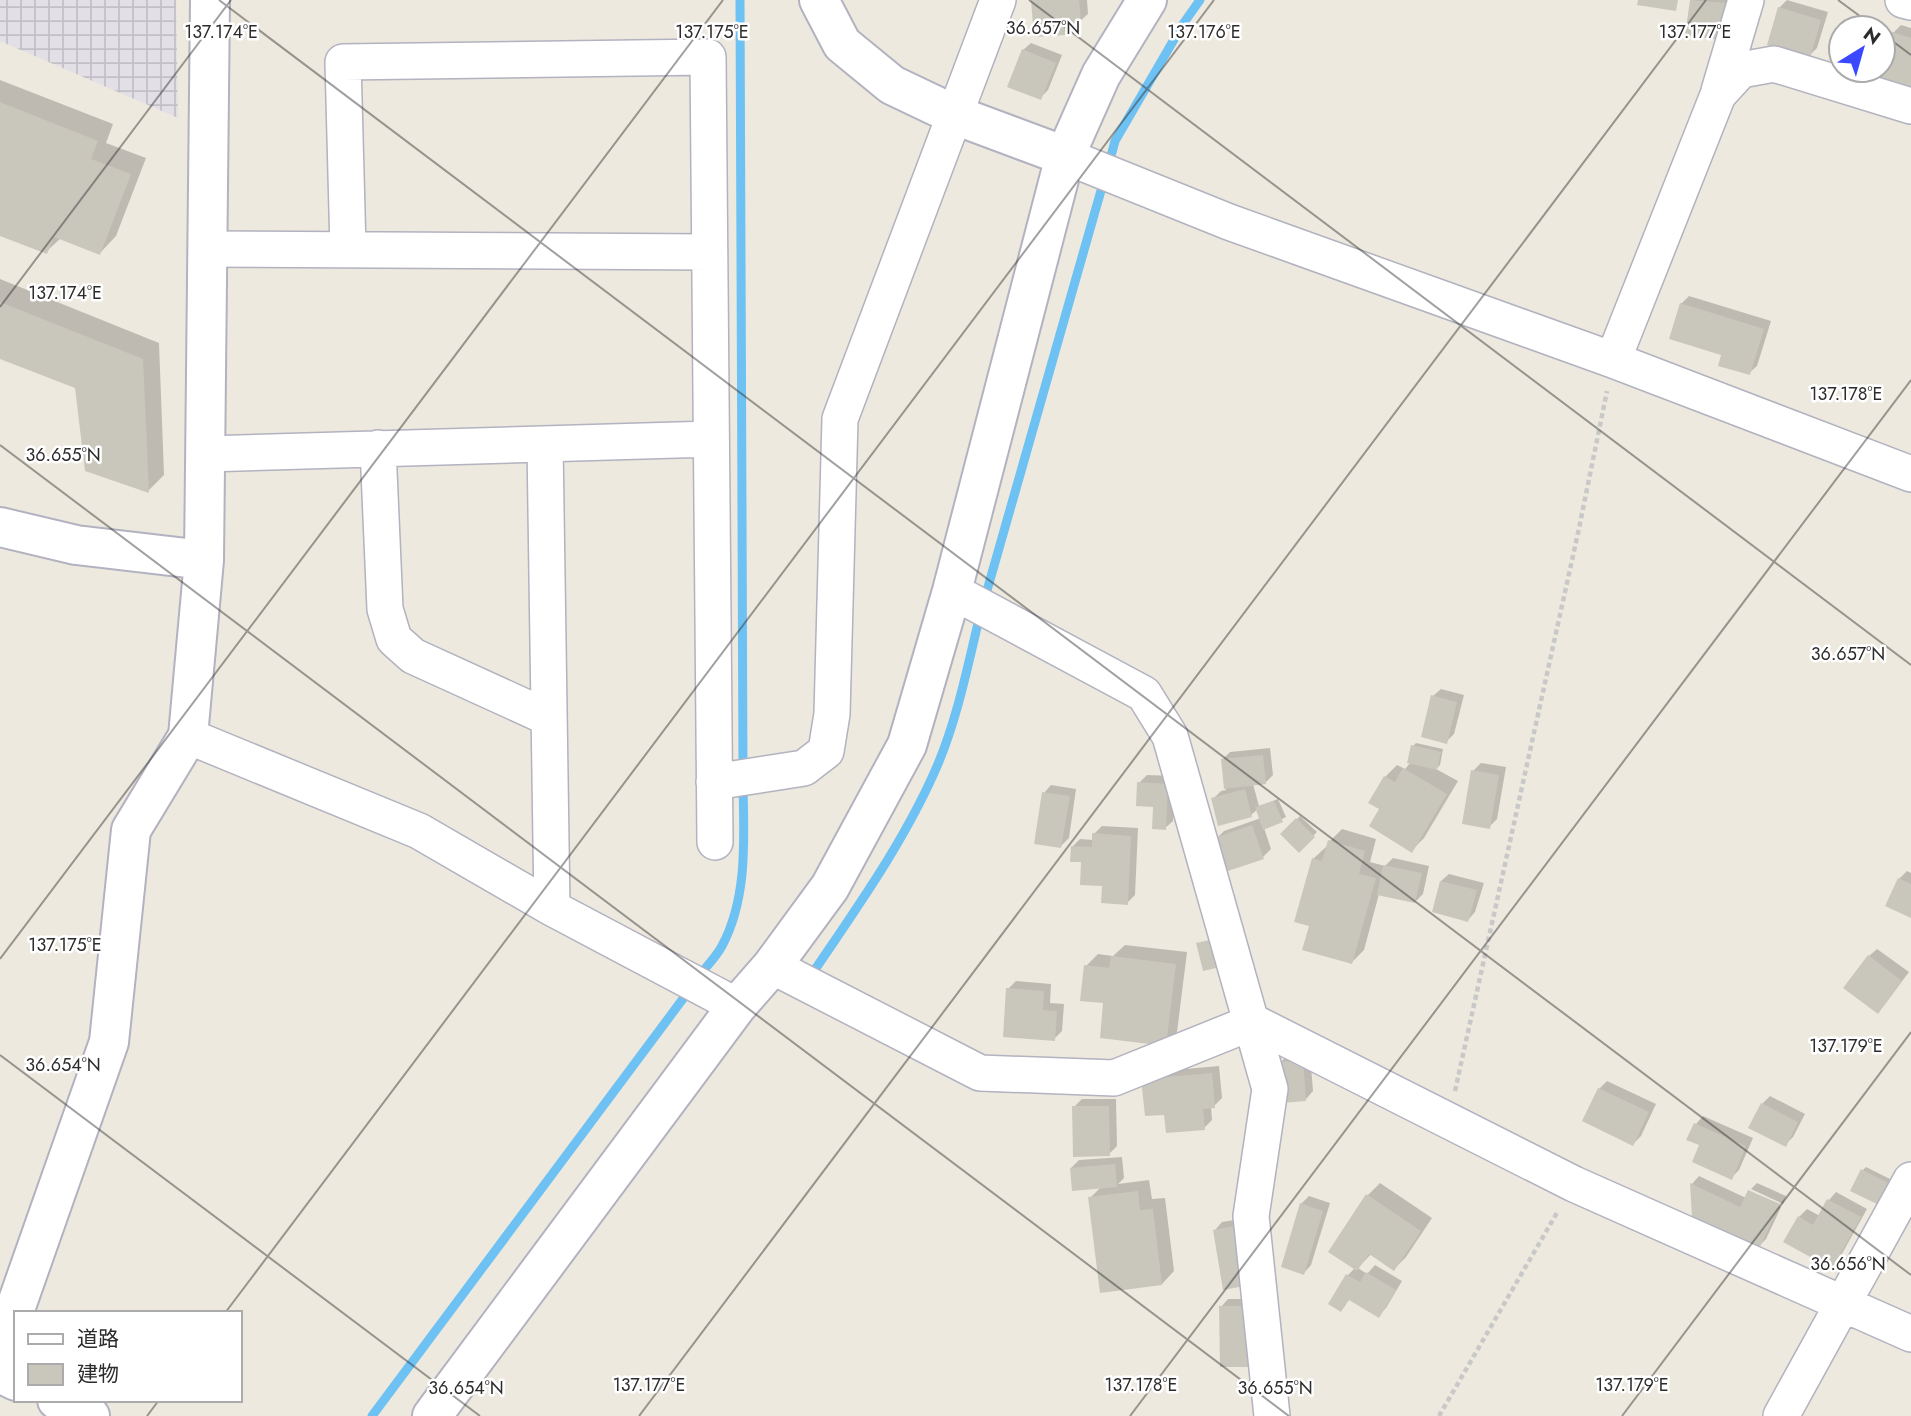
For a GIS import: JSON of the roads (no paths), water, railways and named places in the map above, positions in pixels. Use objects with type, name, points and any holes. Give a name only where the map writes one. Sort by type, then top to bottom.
[{"type":"street","points":[[14,1311],[109,1042],[131,830],[188,736],[204,560],[210,0]]},
{"type":"street","points":[[819,0],[842,44],[892,85],[955,115],[1229,222],[1613,360],[1911,474]]},
{"type":"street","points":[[714,782],[804,768],[826,751],[832,714],[839,419],[998,0]]},
{"type":"street","points":[[432,1416],[737,1006],[772,966],[830,887],[907,745],[953,591],[1065,156],[1101,75],[1147,0]]},
{"type":"street","points":[[1613,360],[1718,95],[1746,0]]},
{"type":"street","points":[[1903,0],[1911,2]]},
{"type":"street","points":[[348,249],[343,62],[708,57],[715,842]]},
{"type":"street","points":[[1718,95],[1741,70],[1774,64],[1911,106]]},
{"type":"street","points":[[207,249],[709,252]]},
{"type":"street","points":[[205,454],[711,439]]},
{"type":"street","points":[[545,444],[552,908]]},
{"type":"street","points":[[378,448],[386,609],[394,639],[413,656],[549,718]]},
{"type":"street","points":[[0,527],[76,545],[204,560]]},
{"type":"street","points":[[953,591],[1144,694],[1170,736],[1270,1089],[1251,1216],[1272,1416]]},
{"type":"street","points":[[188,736],[419,831],[552,908],[737,1006]]},
{"type":"street","points":[[772,966],[980,1073],[1114,1077],[1253,1022],[1574,1184],[1911,1334]]},
{"type":"street","points":[[1781,1416],[1911,1180]]},
{"type":"street","points":[[0,1352],[14,1312]]},
{"type":"street","points":[[61,1402],[90,1416]]},
{"type":"waterway","points":[[740,0],[743,771]]},
{"type":"waterway","points":[[1108,167],[1115,141],[1183,24],[1200,0]]},
{"type":"waterway","points":[[984,601],[1104,180]]},
{"type":"waterway","points":[[812,974],[880,872],[925,792],[951,727],[980,615]]},
{"type":"waterway","points":[[699,976],[722,946],[736,908],[743,867],[743,785]]},
{"type":"waterway","points":[[372,1416],[691,988]]}]
